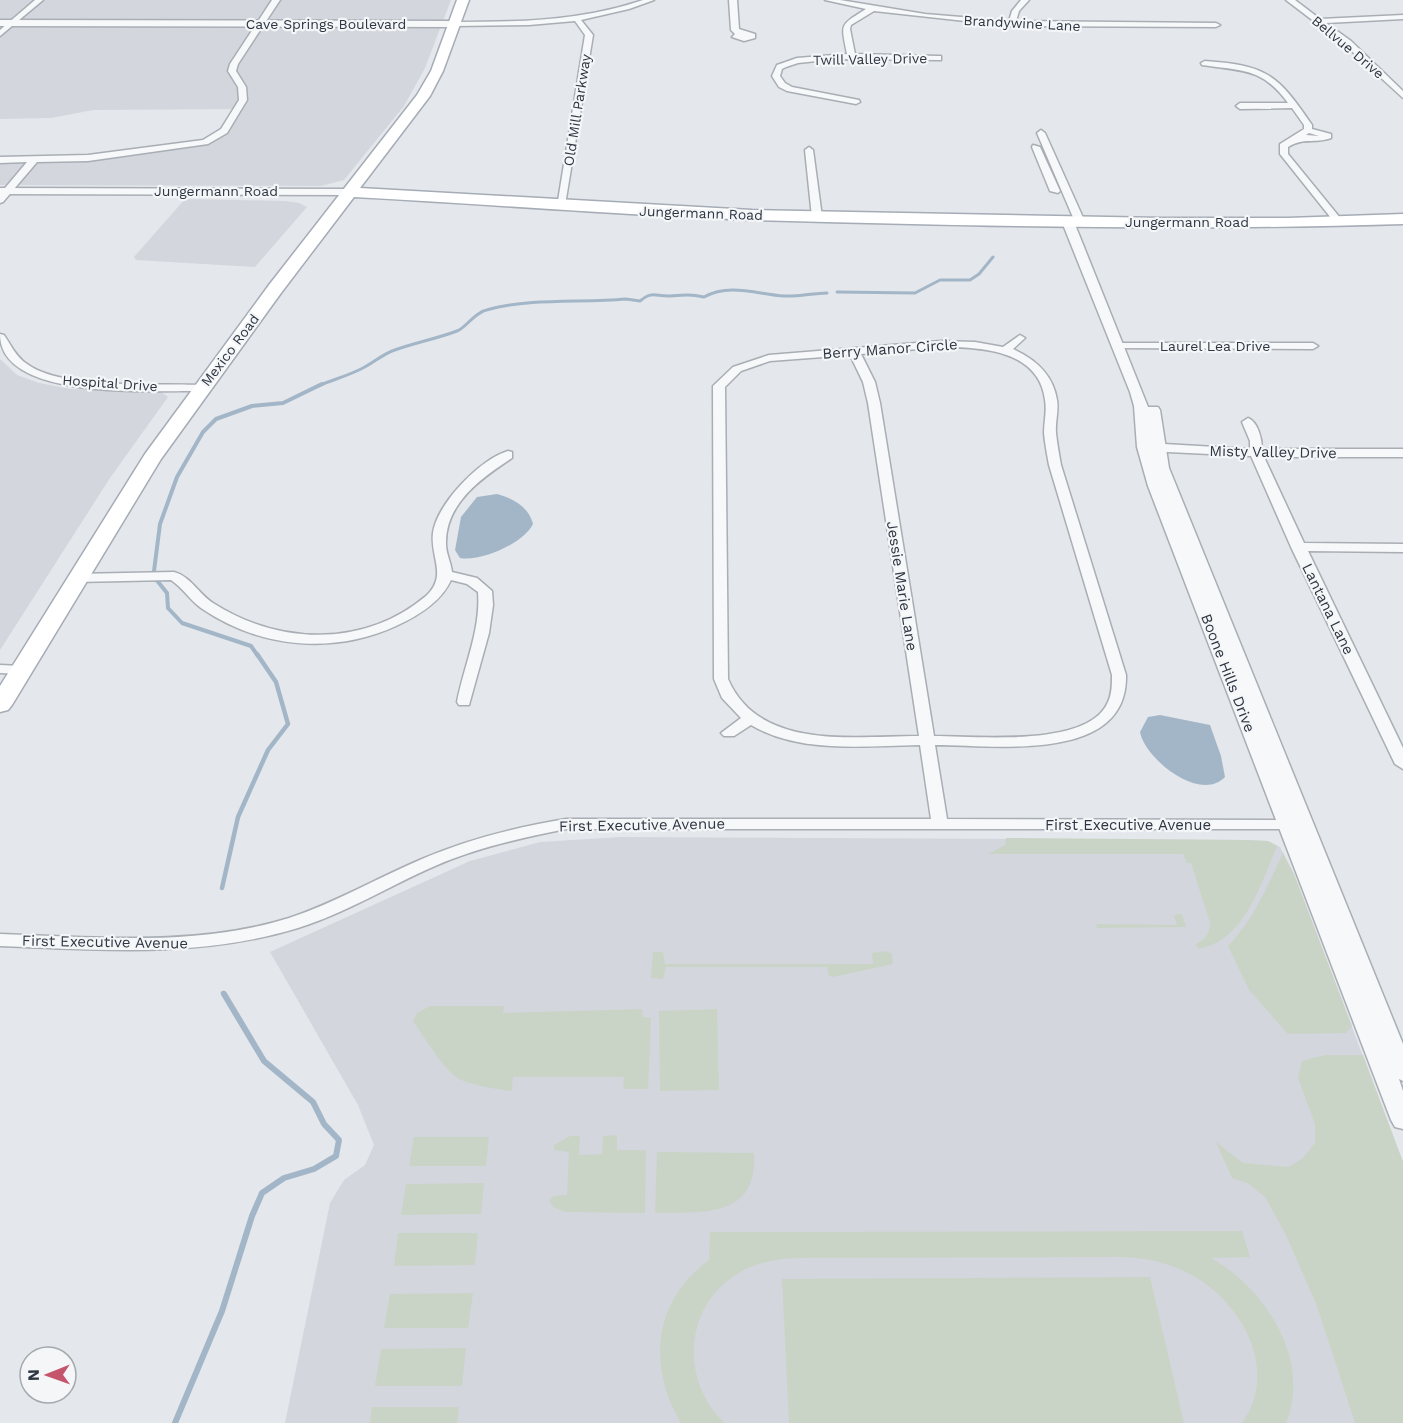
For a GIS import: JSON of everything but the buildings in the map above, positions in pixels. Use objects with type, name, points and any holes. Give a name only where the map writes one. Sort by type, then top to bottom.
[{"type":"main road","name":"Mexico Road","points":[[0,705],[76,578],[152,458],[202,388],[423,96],[437,70],[463,0]]},
{"type":"main road","name":"Jungermann Road","points":[[351,192],[698,214],[817,217],[1068,216],[1338,221],[1403,219]]},
{"type":"street","points":[[0,34],[39,0]]},
{"type":"street","points":[[0,160],[88,158],[143,149],[196,144],[216,137],[224,131],[243,100],[242,87],[232,71],[236,60],[276,0]]},
{"type":"street","name":"Cave Springs Boulevard","points":[[0,23],[454,24],[577,19],[625,10],[646,0]]},
{"type":"street","points":[[733,0],[735,30],[739,34]]},
{"type":"street","name":"Brandywine Lane","points":[[829,0],[928,17],[1011,24],[1216,25]]},
{"type":"street","points":[[1011,24],[1016,11],[1025,0]]},
{"type":"street","name":"Bellvue Drive","points":[[1290,0],[1356,50],[1403,96]]},
{"type":"street","points":[[852,57],[846,28],[848,24],[873,9]]},
{"type":"street","points":[[1318,21],[1403,17]]},
{"type":"street","name":"Old Mill Parkway","points":[[560,205],[589,35],[577,19]]},
{"type":"street","name":"Twill Valley Drive","points":[[801,60],[779,57],[774,59],[784,64],[801,60],[852,57],[938,58]]},
{"type":"street","points":[[1205,63],[1242,66],[1272,77],[1308,125],[1308,130]]},
{"type":"street","points":[[784,64],[776,76],[782,85],[801,92],[856,102]]},
{"type":"street","points":[[1390,83],[1403,83]]},
{"type":"street","points":[[1240,106],[1294,105]]},
{"type":"street","points":[[1296,137],[1320,139],[1328,136],[1308,130],[1296,137],[1282,146],[1284,154],[1338,221]]},
{"type":"street","points":[[1068,216],[1035,133],[1068,216]]},
{"type":"street","points":[[809,150],[817,217]]},
{"type":"street","points":[[0,200],[4,191],[34,160]]},
{"type":"street","name":"Jungermann Road","points":[[4,191],[351,192]]},
{"type":"street","name":"Boone Hills Drive","points":[[1068,216],[1124,346],[1141,406],[1156,486],[1403,1072]]},
{"type":"street","name":"Hospital Drive","points":[[0,338],[20,365],[36,374],[53,379],[81,383],[202,388]]},
{"type":"street","points":[[1005,350],[1020,338]]},
{"type":"street","name":"Berry Manor Circle","points":[[954,344],[1005,350],[1024,358],[1045,377],[1051,399],[1050,432],[1055,465],[1119,675],[1120,689],[1117,702],[1109,714],[1098,723],[1069,737],[1029,741],[824,741],[777,732],[750,719],[728,697],[721,679],[718,394],[724,379],[737,369],[769,358],[954,344]]},
{"type":"street","name":"Laurel Lea Drive","points":[[1124,346],[1313,346]]},
{"type":"street","name":"Jessie Marie Lane","points":[[854,351],[865,372],[874,403],[940,824]]},
{"type":"street","points":[[722,362],[737,369]]},
{"type":"street","name":"Lantana Lane","points":[[1248,422],[1256,441],[1256,453],[1298,547],[1403,764]]},
{"type":"street","name":"Misty Valley Drive","points":[[1150,447],[1256,453],[1403,453]]},
{"type":"street","points":[[76,578],[174,576],[210,607],[252,628],[273,635],[324,641],[354,638],[387,625],[425,602],[440,588],[445,575],[439,546],[445,516],[452,503],[463,492],[490,466],[508,455]]},
{"type":"street","points":[[1298,547],[1403,548]]},
{"type":"street","points":[[445,575],[474,581],[485,591],[485,617],[467,680],[465,702]]},
{"type":"street","points":[[0,669],[21,670]]},
{"type":"street","points":[[729,733],[750,719]]},
{"type":"street","name":"First Executive Avenue","points":[[0,940],[155,945],[242,937],[293,924],[325,912],[459,851],[499,837],[566,825],[1297,825]]},
{"type":"street","name":"Boone Hills Drive","points":[[1297,825],[1403,1120]]},
{"type":"shaded area","points":[[0,0],[451,0],[425,68],[404,106],[344,180],[321,186],[0,185],[0,161],[47,162],[193,147],[212,142],[226,133],[240,109],[93,110],[51,118],[0,119]]},
{"type":"shaded area","points":[[185,199],[286,201],[307,207],[255,267],[136,260],[134,257]]},
{"type":"shaded area","points":[[0,359],[17,375],[39,383],[71,389],[161,392],[168,397],[110,478],[0,650]]},
{"type":"shaded area","points":[[621,837],[1246,840],[1268,841],[1280,847],[1294,874],[1403,1162],[1403,1423],[285,1423],[330,1203],[344,1180],[365,1165],[374,1145],[358,1105],[270,952],[470,861],[540,842]]},
{"type":"green space","points":[[1006,838],[1246,840],[1268,841],[1277,846],[1257,894],[1239,923],[1228,935],[1214,944],[1198,949],[1196,944],[1206,936],[1210,923],[1191,863],[1187,863],[1183,854],[988,854],[1005,845]]},
{"type":"green space","points":[[1283,853],[1294,874],[1352,1026],[1346,1033],[1288,1034],[1249,990],[1228,946],[1253,914]]},
{"type":"green space","points":[[1182,914],[1186,927],[1097,928],[1096,924],[1177,925],[1174,916]]},
{"type":"green space","points":[[886,951],[892,954],[893,964],[833,977],[829,976],[827,967],[666,967],[663,979],[651,978],[653,952],[663,952],[665,964],[873,964],[872,953]]},
{"type":"green space","points":[[430,1006],[504,1006],[503,1013],[642,1009],[643,1017],[651,1018],[648,1089],[623,1089],[624,1077],[513,1077],[512,1091],[461,1080],[442,1062],[413,1021],[417,1013]]},
{"type":"green space","points":[[717,1009],[719,1090],[660,1091],[659,1011]]},
{"type":"green space","points":[[1325,1055],[1363,1055],[1403,1162],[1403,1423],[1355,1423],[1317,1306],[1285,1233],[1265,1197],[1249,1184],[1232,1178],[1216,1142],[1243,1163],[1289,1167],[1303,1158],[1315,1143],[1315,1124],[1298,1078],[1302,1061]]},
{"type":"green space","points":[[617,1135],[617,1150],[646,1150],[645,1213],[565,1212],[553,1207],[549,1200],[554,1196],[567,1195],[569,1152],[554,1150],[554,1145],[570,1136],[580,1136],[579,1155],[602,1154],[603,1136]]},
{"type":"green space","points":[[414,1137],[489,1137],[486,1166],[409,1166]]},
{"type":"green space","points":[[657,1152],[754,1153],[753,1174],[747,1190],[737,1201],[724,1207],[708,1211],[655,1213]]},
{"type":"green space","points":[[484,1183],[481,1214],[401,1215],[406,1184]]},
{"type":"green space","points":[[1242,1231],[1250,1257],[1211,1258],[1231,1271],[1249,1288],[1265,1307],[1278,1328],[1288,1351],[1293,1375],[1292,1399],[1286,1423],[1242,1423],[1253,1403],[1257,1381],[1256,1360],[1250,1339],[1239,1319],[1225,1302],[1209,1286],[1182,1270],[1158,1262],[1124,1257],[801,1258],[764,1262],[731,1278],[715,1293],[704,1310],[697,1329],[694,1349],[695,1369],[701,1389],[711,1407],[725,1423],[681,1423],[670,1401],[663,1379],[660,1357],[661,1336],[667,1315],[676,1295],[690,1276],[709,1260],[710,1232]]},
{"type":"green space","points":[[398,1233],[478,1233],[475,1265],[394,1266]]},
{"type":"green space","points":[[1150,1277],[1184,1423],[789,1423],[782,1279]]},
{"type":"green space","points":[[473,1293],[468,1328],[384,1328],[390,1294]]},
{"type":"green space","points":[[466,1348],[462,1386],[375,1386],[381,1349]]},
{"type":"green space","points":[[372,1407],[459,1407],[457,1423],[370,1423]]},
{"type":"water","points":[[497,494],[520,504],[528,513],[533,524],[521,538],[501,550],[479,557],[460,558],[455,550],[461,517],[477,497]]},
{"type":"water","points":[[1160,715],[1210,725],[1221,756],[1225,777],[1214,784],[1202,785],[1188,781],[1162,765],[1144,743],[1140,732],[1148,717]]},
{"type":"waterway","points":[[837,292],[915,293],[940,280],[970,280],[979,274],[993,257]]},
{"type":"waterway","points":[[318,386],[361,369],[392,351],[457,331],[484,311],[506,306],[540,302],[626,299],[640,301],[654,295],[704,297],[733,290],[784,296],[827,293]]},
{"type":"waterway","points":[[154,571],[160,524],[177,477],[203,432],[216,419],[252,406],[283,403],[322,384]]},
{"type":"waterway","points":[[155,578],[167,593],[168,608],[182,623],[251,646],[258,656]]},
{"type":"waterway","points":[[222,888],[238,817],[268,750],[288,724],[276,682],[257,654]]},
{"type":"waterway","points":[[175,1423],[222,1311],[252,1216],[262,1193],[284,1178],[314,1169],[336,1156],[339,1140],[324,1124],[313,1102],[264,1061],[224,994]]}]
